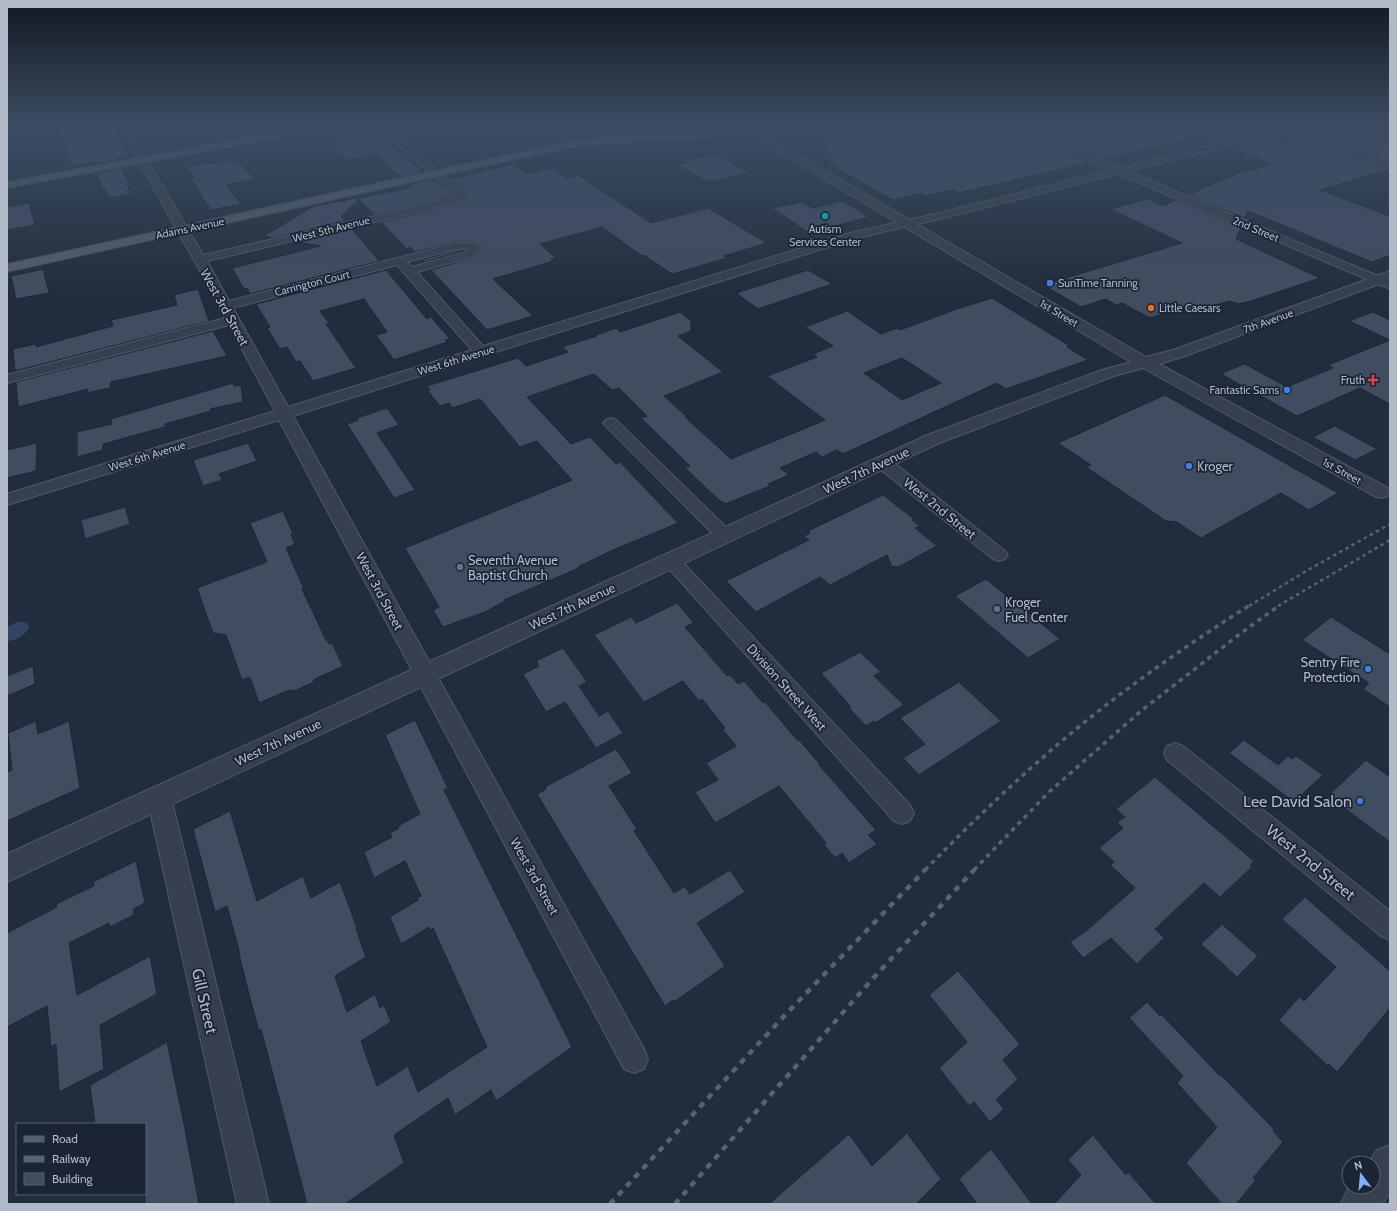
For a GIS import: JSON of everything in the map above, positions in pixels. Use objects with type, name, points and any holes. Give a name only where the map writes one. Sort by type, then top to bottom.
[{"type":"main road","points":[[7,185],[20,183]]},
{"type":"main road","name":"Adams Avenue","points":[[7,268],[394,183]]},
{"type":"street","name":"West 3rd Street","points":[[156,183],[200,259],[224,306],[634,1059]]},
{"type":"street","name":"West 5th Avenue","points":[[200,259],[439,204],[462,196],[447,183]]},
{"type":"street","name":"1st Street","points":[[838,183],[1144,362],[1381,492]]},
{"type":"street","name":"West 6th Avenue","points":[[7,500],[854,236],[1072,183]]},
{"type":"street","name":"2nd Street","points":[[1147,183],[1386,280]]},
{"type":"street","name":"Carrington Court","points":[[224,306],[460,245],[468,245],[475,249],[470,254],[409,271]]},
{"type":"street","points":[[400,261],[481,352]]},
{"type":"street","name":"7th Avenue","points":[[1144,362],[1179,353],[1386,280]]},
{"type":"street","points":[[7,379],[232,320]]},
{"type":"street","name":"West 7th Avenue","points":[[7,868],[882,462],[977,421],[1108,373],[1144,362]]},
{"type":"street","points":[[611,423],[724,535]]},
{"type":"street","name":"West 2nd Street","points":[[882,462],[999,555]]},
{"type":"street","name":"Division Street West","points":[[671,560],[902,813]]},
{"type":"street","name":"West 2nd Street","points":[[1175,753],[1390,926]]},
{"type":"street","name":"Gill Street","points":[[159,797],[253,1204]]},
{"type":"street","points":[[1381,1174],[1390,1163]]},
{"type":"street","points":[[1359,1204],[1366,1195]]},
{"type":"water","points":[[17,622],[24,622],[28,624],[29,628],[20,637],[7,641],[7,627]]},
{"type":"building","points":[[100,183],[129,183],[127,184],[131,194],[110,198],[105,189],[103,190]]},
{"type":"building","points":[[193,183],[239,183],[227,185],[241,204],[211,210]]},
{"type":"building","points":[[418,183],[439,183],[452,194],[436,201],[374,215],[359,199],[341,216],[345,221],[272,238],[264,236],[314,206],[408,188],[407,187],[410,186],[408,185]]},
{"type":"building","points":[[454,183],[589,183],[651,223],[708,208],[767,243],[724,256],[727,258],[672,274],[644,255],[642,256],[602,227],[540,244],[556,258],[551,259],[553,261],[493,279],[533,316],[487,330],[431,270],[474,257],[482,250],[482,248],[473,242],[456,242],[415,252],[410,247],[407,249],[381,222],[439,208],[466,199],[468,197],[467,193]]},
{"type":"building","points":[[862,183],[1003,183],[958,193],[953,190],[925,196],[920,193],[893,200]]},
{"type":"building","points":[[1217,183],[1345,183],[1320,190],[1390,216],[1390,255],[1372,262],[1248,211],[1245,218],[1188,195]]},
{"type":"building","points":[[1148,199],[1163,206],[1176,200],[1241,227],[1236,239],[1320,278],[1239,304],[1229,301],[1192,313],[1182,308],[1150,318],[1122,303],[1116,305],[1106,299],[1081,307],[1043,285],[1182,243],[1110,209]]},
{"type":"building","name":"Autism Services Center","points":[[843,201],[869,217],[809,233],[772,208],[802,202],[812,208]]},
{"type":"building","points":[[29,203],[35,225],[7,230],[7,207]]},
{"type":"building","points":[[352,229],[379,261],[250,294],[247,288],[244,289],[232,268],[321,246],[296,242]]},
{"type":"building","points":[[456,250],[465,250],[424,262],[422,260]]},
{"type":"building","points":[[43,269],[49,293],[16,299],[11,276]]},
{"type":"building","points":[[386,270],[427,319],[431,317],[450,339],[445,340],[447,342],[394,360],[376,335],[387,332],[364,299],[320,311],[329,323],[326,324],[356,368],[313,381],[300,361],[296,362],[287,347],[280,349],[267,328],[270,327],[256,304]]},
{"type":"building","points":[[808,270],[832,284],[758,309],[736,293]]},
{"type":"building","points":[[198,289],[209,321],[15,371],[13,349],[36,344],[36,347],[113,326],[111,320],[177,305],[174,295]]},
{"type":"building","points":[[992,298],[1070,346],[1067,347],[1088,360],[1006,389],[997,383],[843,454],[837,450],[822,457],[816,452],[780,468],[789,475],[768,484],[770,486],[725,504],[685,468],[690,466],[641,418],[647,416],[619,388],[612,390],[594,374],[527,397],[571,444],[590,437],[616,464],[620,462],[678,523],[613,550],[578,567],[579,568],[504,600],[505,601],[485,612],[443,627],[433,610],[439,607],[405,548],[572,480],[537,441],[520,447],[480,399],[452,408],[449,403],[440,406],[428,391],[430,390],[427,386],[518,358],[526,366],[568,352],[562,347],[597,336],[596,335],[617,328],[620,332],[680,312],[691,321],[691,331],[678,336],[723,372],[664,396],[731,459],[825,420],[767,376],[817,357],[813,354],[833,346],[805,327],[847,311],[881,334],[897,328],[900,330]],"holes":[[[902,358],[941,383],[902,400],[864,373]]]},
{"type":"building","points":[[1373,312],[1390,320],[1390,340],[1349,321]]},
{"type":"building","points":[[213,331],[227,356],[111,382],[110,388],[87,393],[88,389],[18,407],[16,382]]},
{"type":"building","points":[[1390,340],[1390,404],[1360,388],[1297,416],[1223,375],[1224,374],[1222,373],[1245,364],[1287,387],[1333,368],[1328,365]]},
{"type":"building","points":[[233,383],[234,386],[241,385],[243,402],[210,409],[211,411],[165,424],[165,427],[103,444],[103,450],[77,457],[77,432],[112,424],[111,419]]},
{"type":"building","name":"Kroger","points":[[1165,395],[1338,493],[1309,510],[1281,493],[1201,538],[1177,522],[1166,521],[1086,467],[1091,465],[1058,443]]},
{"type":"building","points":[[387,408],[399,425],[377,433],[415,490],[394,498],[347,424],[358,420],[357,418]]},
{"type":"building","points":[[1335,426],[1377,449],[1355,460],[1313,437]]},
{"type":"building","points":[[37,443],[36,471],[7,478],[7,450]]},
{"type":"building","points":[[248,443],[257,461],[219,474],[222,480],[203,486],[193,460]]},
{"type":"building","points":[[883,495],[914,519],[912,520],[920,526],[915,528],[937,546],[900,566],[892,567],[887,555],[830,585],[820,577],[756,612],[726,581],[809,540],[804,536],[810,533],[808,531]]},
{"type":"building","points":[[125,507],[130,524],[85,539],[81,520]]},
{"type":"building","points":[[283,511],[293,534],[291,535],[295,544],[286,548],[304,589],[302,589],[326,640],[329,644],[332,643],[343,666],[294,691],[289,690],[259,703],[250,677],[242,680],[226,635],[213,633],[197,588],[267,562],[250,523]]},
{"type":"building","name":"Kroger Fuel Center","points":[[986,579],[1060,639],[1028,658],[955,596]]},
{"type":"building","points":[[677,603],[694,623],[685,627],[727,676],[730,675],[738,684],[744,681],[763,703],[765,702],[798,741],[799,740],[876,830],[868,835],[877,844],[849,863],[842,853],[835,858],[824,845],[826,843],[779,786],[715,823],[695,792],[718,780],[706,763],[736,746],[722,729],[725,728],[702,699],[699,701],[683,681],[644,702],[594,635],[631,617],[636,623]]},
{"type":"building","name":"Sentry Fire Protection","points":[[1331,617],[1390,654],[1390,707],[1363,689],[1369,683],[1302,640]]},
{"type":"building","points":[[563,648],[587,682],[579,686],[599,716],[608,711],[623,733],[596,748],[565,702],[546,712],[523,674],[539,666],[536,661]]},
{"type":"building","points":[[860,652],[881,672],[874,676],[904,705],[875,723],[874,721],[866,726],[849,708],[851,707],[821,673]]},
{"type":"building","points":[[33,666],[35,684],[7,696],[7,676]]},
{"type":"building","points":[[959,682],[1001,721],[919,775],[903,758],[925,744],[900,718]]},
{"type":"building","points":[[415,720],[448,788],[444,790],[572,1047],[496,1101],[491,1090],[455,1115],[448,1098],[394,1135],[404,1163],[345,1204],[307,1204],[261,1029],[259,1031],[249,994],[227,906],[215,912],[193,829],[230,811],[257,901],[303,876],[311,898],[340,882],[366,957],[335,976],[347,1012],[375,994],[380,1008],[384,1005],[391,1022],[361,1041],[377,1086],[408,1066],[418,1092],[487,1047],[433,928],[431,930],[429,927],[401,944],[390,917],[418,900],[417,898],[421,896],[405,861],[374,878],[364,852],[392,837],[390,833],[399,828],[398,826],[420,814],[385,735]]},
{"type":"building","points":[[36,721],[38,734],[69,721],[80,788],[7,821],[7,772],[12,770],[8,733]]},
{"type":"building","points":[[1244,740],[1278,765],[1288,756],[1293,759],[1296,756],[1323,775],[1294,802],[1229,753]]},
{"type":"building","points":[[616,749],[632,773],[609,786],[637,829],[634,831],[674,893],[685,886],[690,894],[730,870],[745,892],[697,923],[725,966],[674,1002],[673,1000],[665,1006],[537,794],[546,789],[545,787]]},
{"type":"building","name":"Lee David Salon","points":[[1366,760],[1390,777],[1390,842],[1328,796]]},
{"type":"building","points":[[1155,777],[1254,861],[1250,865],[1252,867],[1220,897],[1204,883],[1155,929],[1164,938],[1137,964],[1111,938],[1083,958],[1070,942],[1086,931],[1135,888],[1110,865],[1114,862],[1099,848],[1123,828],[1117,822],[1125,817],[1116,809]]},
{"type":"building","points":[[136,861],[145,903],[133,909],[134,915],[110,927],[109,923],[69,943],[77,995],[150,956],[157,994],[100,1025],[104,1069],[59,1092],[56,1044],[51,1047],[47,1006],[7,1027],[7,933],[57,907],[56,904],[94,886],[93,882]]},
{"type":"building","points":[[1305,897],[1390,971],[1390,1008],[1337,1072],[1329,1064],[1328,1066],[1279,1020],[1299,997],[1304,1001],[1336,967],[1282,919]]},
{"type":"building","points":[[1222,924],[1258,956],[1237,977],[1201,944]]},
{"type":"building","points":[[958,971],[1020,1044],[1003,1060],[1018,1079],[996,1100],[1004,1109],[990,1122],[974,1102],[969,1106],[939,1068],[967,1042],[929,995]]},
{"type":"building","points":[[1147,1002],[1160,1016],[1161,1014],[1220,1076],[1221,1075],[1274,1129],[1273,1131],[1283,1142],[1253,1178],[1256,1180],[1236,1204],[1222,1204],[1186,1163],[1217,1127],[1177,1083],[1183,1076],[1129,1018]]},
{"type":"building","points":[[167,1042],[199,1204],[145,1204],[146,1123],[95,1123],[90,1085]]},
{"type":"building","points":[[907,1133],[941,1179],[916,1204],[769,1204],[849,1134],[872,1166]]},
{"type":"building","points":[[1093,1135],[1126,1175],[1128,1172],[1156,1204],[1054,1204],[1081,1175],[1068,1160]]},
{"type":"building","points":[[991,1149],[1032,1204],[977,1204],[959,1179]]},
{"type":"railway","points":[[1249,606],[1308,570],[1390,524]]},
{"type":"railway","points":[[1278,606],[1390,540]]},
{"type":"railway","points":[[926,869],[998,798],[1075,730],[1161,664],[1250,605]]},
{"type":"railway","points":[[974,870],[1049,792],[1141,711],[1241,633],[1280,605]]},
{"type":"railway","points":[[610,1204],[786,1014],[926,869]]},
{"type":"railway","points":[[675,1204],[876,975],[975,869]]},
{"type":"place","name":"Autism Services Center","points":[[825,216]]},
{"type":"place","name":"SunTime Tanning","points":[[1050,283]]},
{"type":"place","name":"Little Caesars","points":[[1151,308]]},
{"type":"place","name":"Fruth","points":[[1373,380]]},
{"type":"place","name":"Fantastic Sams","points":[[1287,390]]},
{"type":"place","name":"Kroger","points":[[1189,466]]},
{"type":"place","name":"Seventh Avenue Baptist Church","points":[[460,567]]},
{"type":"place","name":"Kroger Fuel Center","points":[[997,609]]},
{"type":"place","name":"Sentry Fire Protection","points":[[1368,669]]},
{"type":"place","name":"Lee David Salon","points":[[1360,801]]}]
